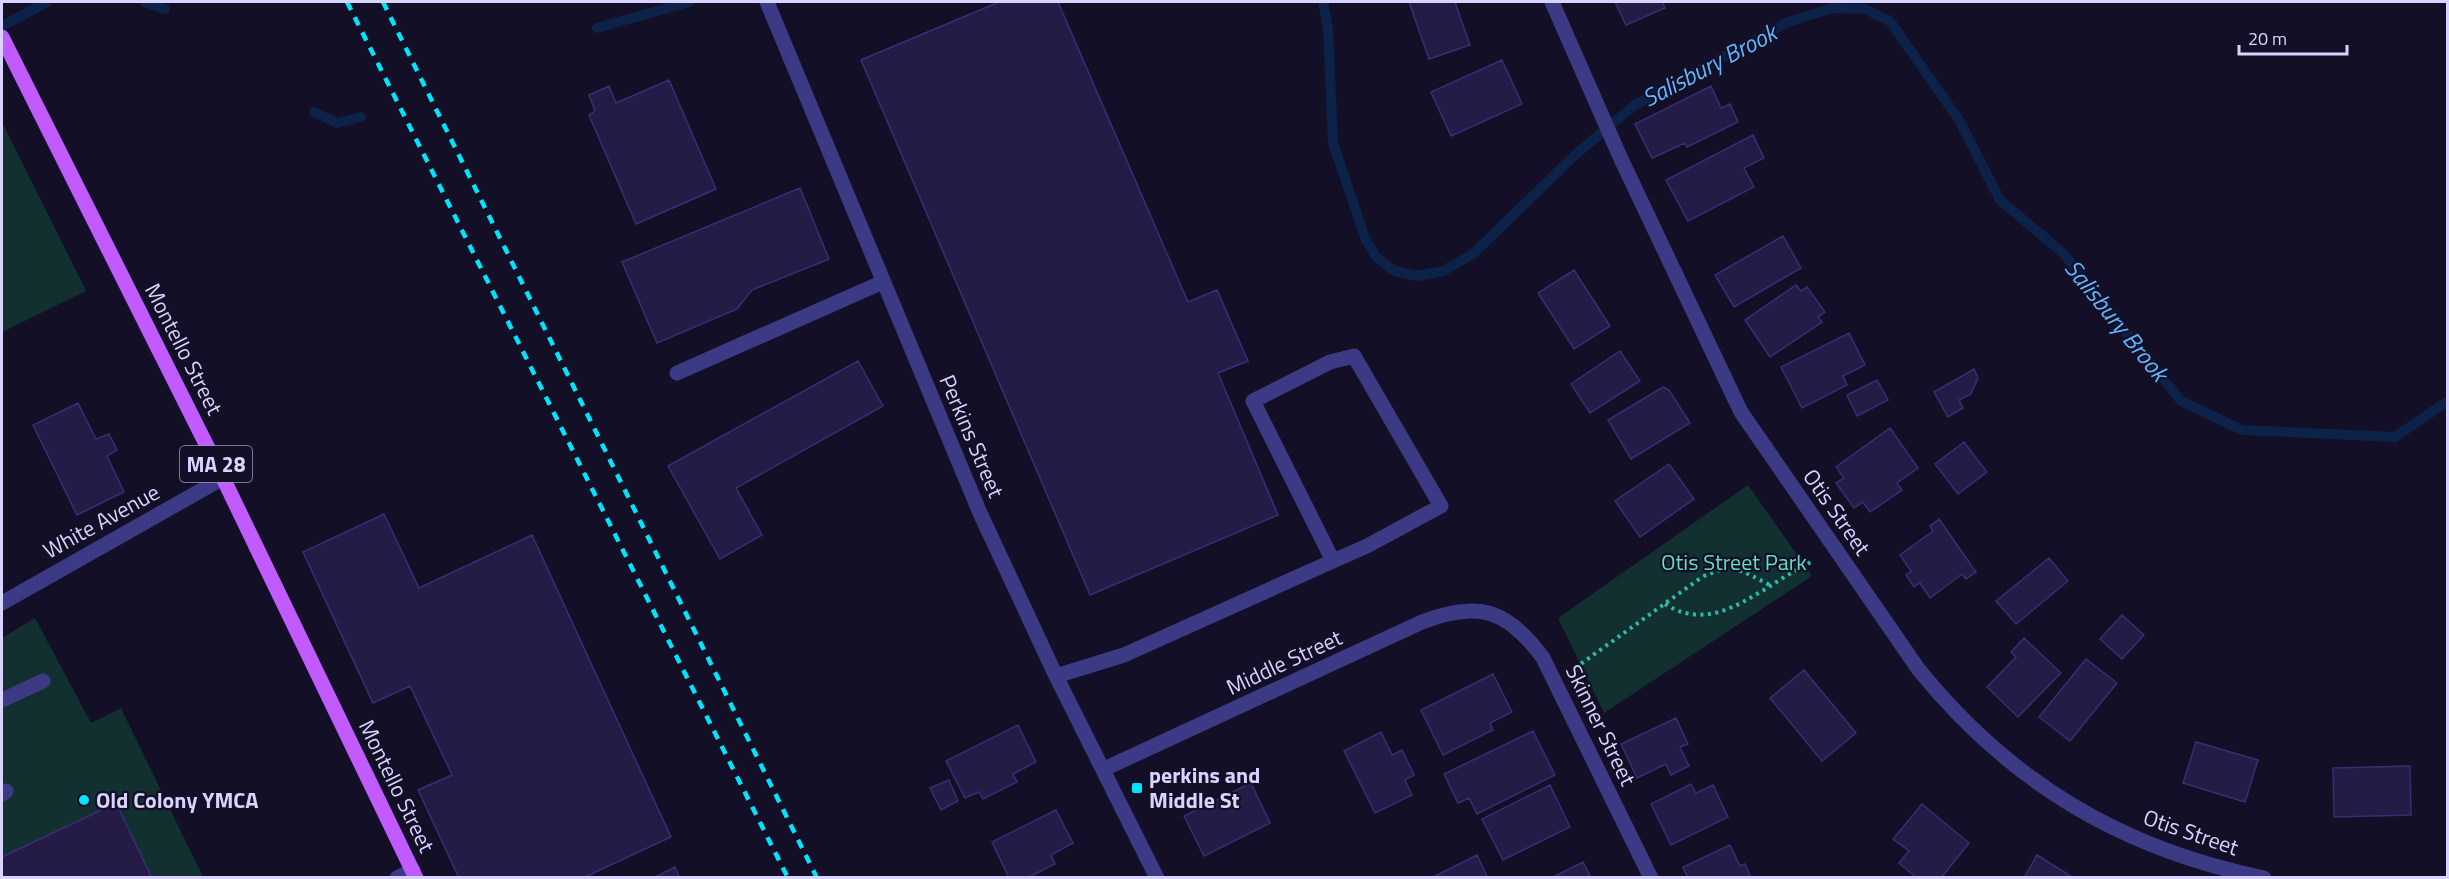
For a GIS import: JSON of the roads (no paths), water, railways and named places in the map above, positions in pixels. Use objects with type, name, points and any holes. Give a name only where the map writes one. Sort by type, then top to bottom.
[{"type":"main road","name":"Montello Street","points":[[2,37],[224,478],[415,874]]},
{"type":"street","name":"Perkins Street","points":[[767,2],[980,513],[1056,676],[1157,878]]},
{"type":"street","name":"Otis Street","points":[[1552,2],[1621,159],[1741,412],[1919,670],[1949,706],[2018,769],[2094,818],[2134,838],[2220,868],[2264,878]]},
{"type":"street","points":[[677,373],[883,282]]},
{"type":"street","points":[[1056,676],[1124,655],[1367,546],[1441,506],[1354,356],[1330,362],[1253,401],[1333,561]]},
{"type":"street","name":"White Avenue","points":[[2,603],[224,478]]},
{"type":"street","name":"Middle Street","points":[[1104,769],[1422,622],[1456,611],[1487,613]]},
{"type":"street","name":"Skinner Street","points":[[1487,613],[1506,619],[1520,629],[1543,658],[1651,878]]},
{"type":"street","points":[[2,700],[43,681]]},
{"type":"street","points":[[397,878],[415,874]]},
{"type":"waterway","name":"Salisbury Brook","points":[[2,26],[47,2]]},
{"type":"waterway","name":"Salisbury Brook","points":[[145,2],[165,9]]},
{"type":"waterway","name":"Salisbury Brook","points":[[597,28],[689,2]]},
{"type":"waterway","name":"Salisbury Brook","points":[[1323,2],[1328,28],[1333,143],[1365,238],[1377,258],[1394,271],[1417,276],[1443,271],[1473,254],[1576,154],[1635,105],[1788,22],[1832,8],[1865,9],[1890,21],[1959,120],[2000,200],[2063,253],[2181,401],[2242,430],[2395,437],[2448,401]]},
{"type":"waterway","name":"Salisbury Brook","points":[[314,112],[337,123],[361,117]]},
{"type":"railway","points":[[347,2],[788,878]]},
{"type":"railway","points":[[383,2],[817,878]]},
{"type":"place","name":"perkins and Middle St","points":[[1137,788]]},
{"type":"place","name":"Old Colony YMCA","points":[[84,800]]},
{"type":"park label","name":"Otis Street Park","points":[[1734,562]]}]
